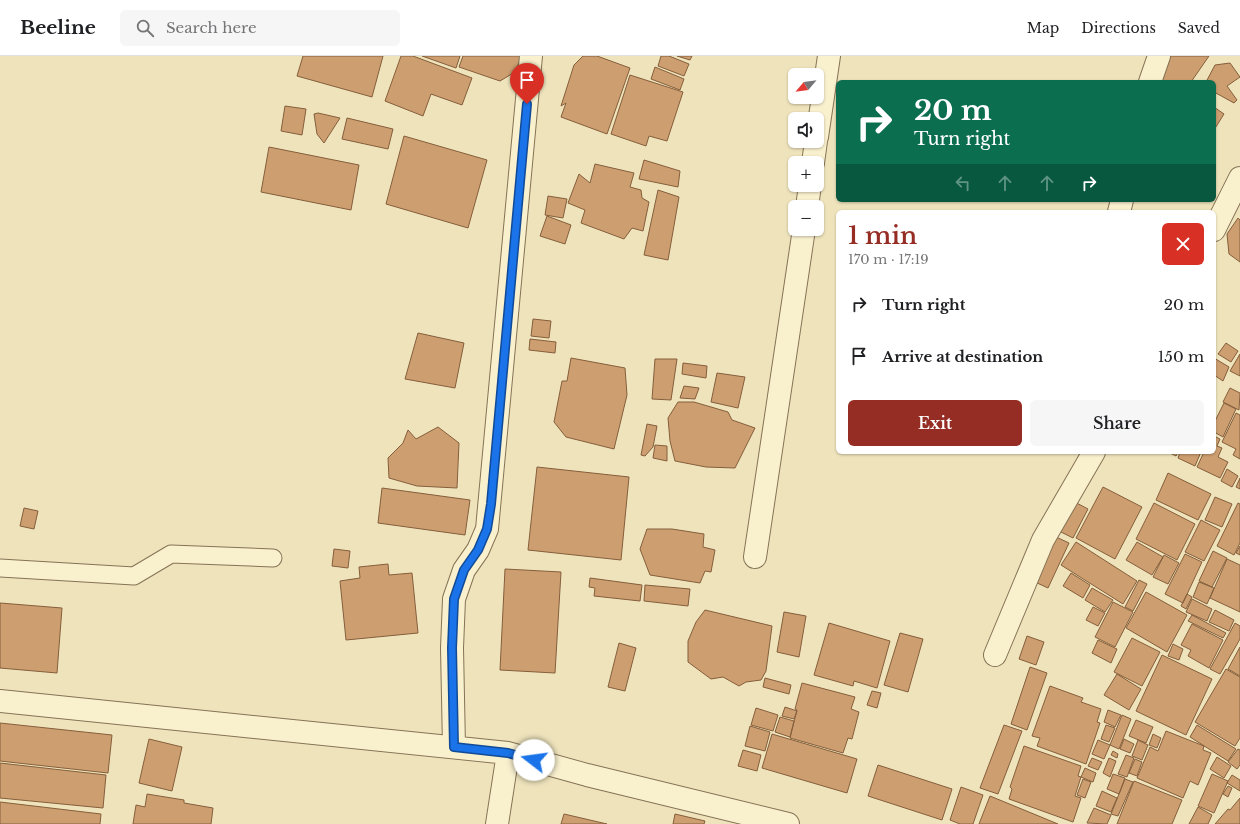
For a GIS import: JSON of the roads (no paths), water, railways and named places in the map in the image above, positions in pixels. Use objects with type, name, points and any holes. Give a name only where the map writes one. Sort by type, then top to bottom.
[{"type":"street","points":[[454,747],[452,648],[454,599],[464,570],[478,550],[487,529],[531,56]]},
{"type":"street","points":[[821,112],[829,56]]},
{"type":"street","points":[[1151,80],[1159,56]]},
{"type":"street","points":[[1216,226],[1240,178]]},
{"type":"street","points":[[755,557],[803,236]]},
{"type":"street","points":[[995,655],[1043,540],[1093,454]]},
{"type":"street","points":[[0,702],[508,753],[788,824]]},
{"type":"street","points":[[497,824],[508,753]]},
{"type":"lane","points":[[0,568],[134,576],[171,554],[273,558]]}]
